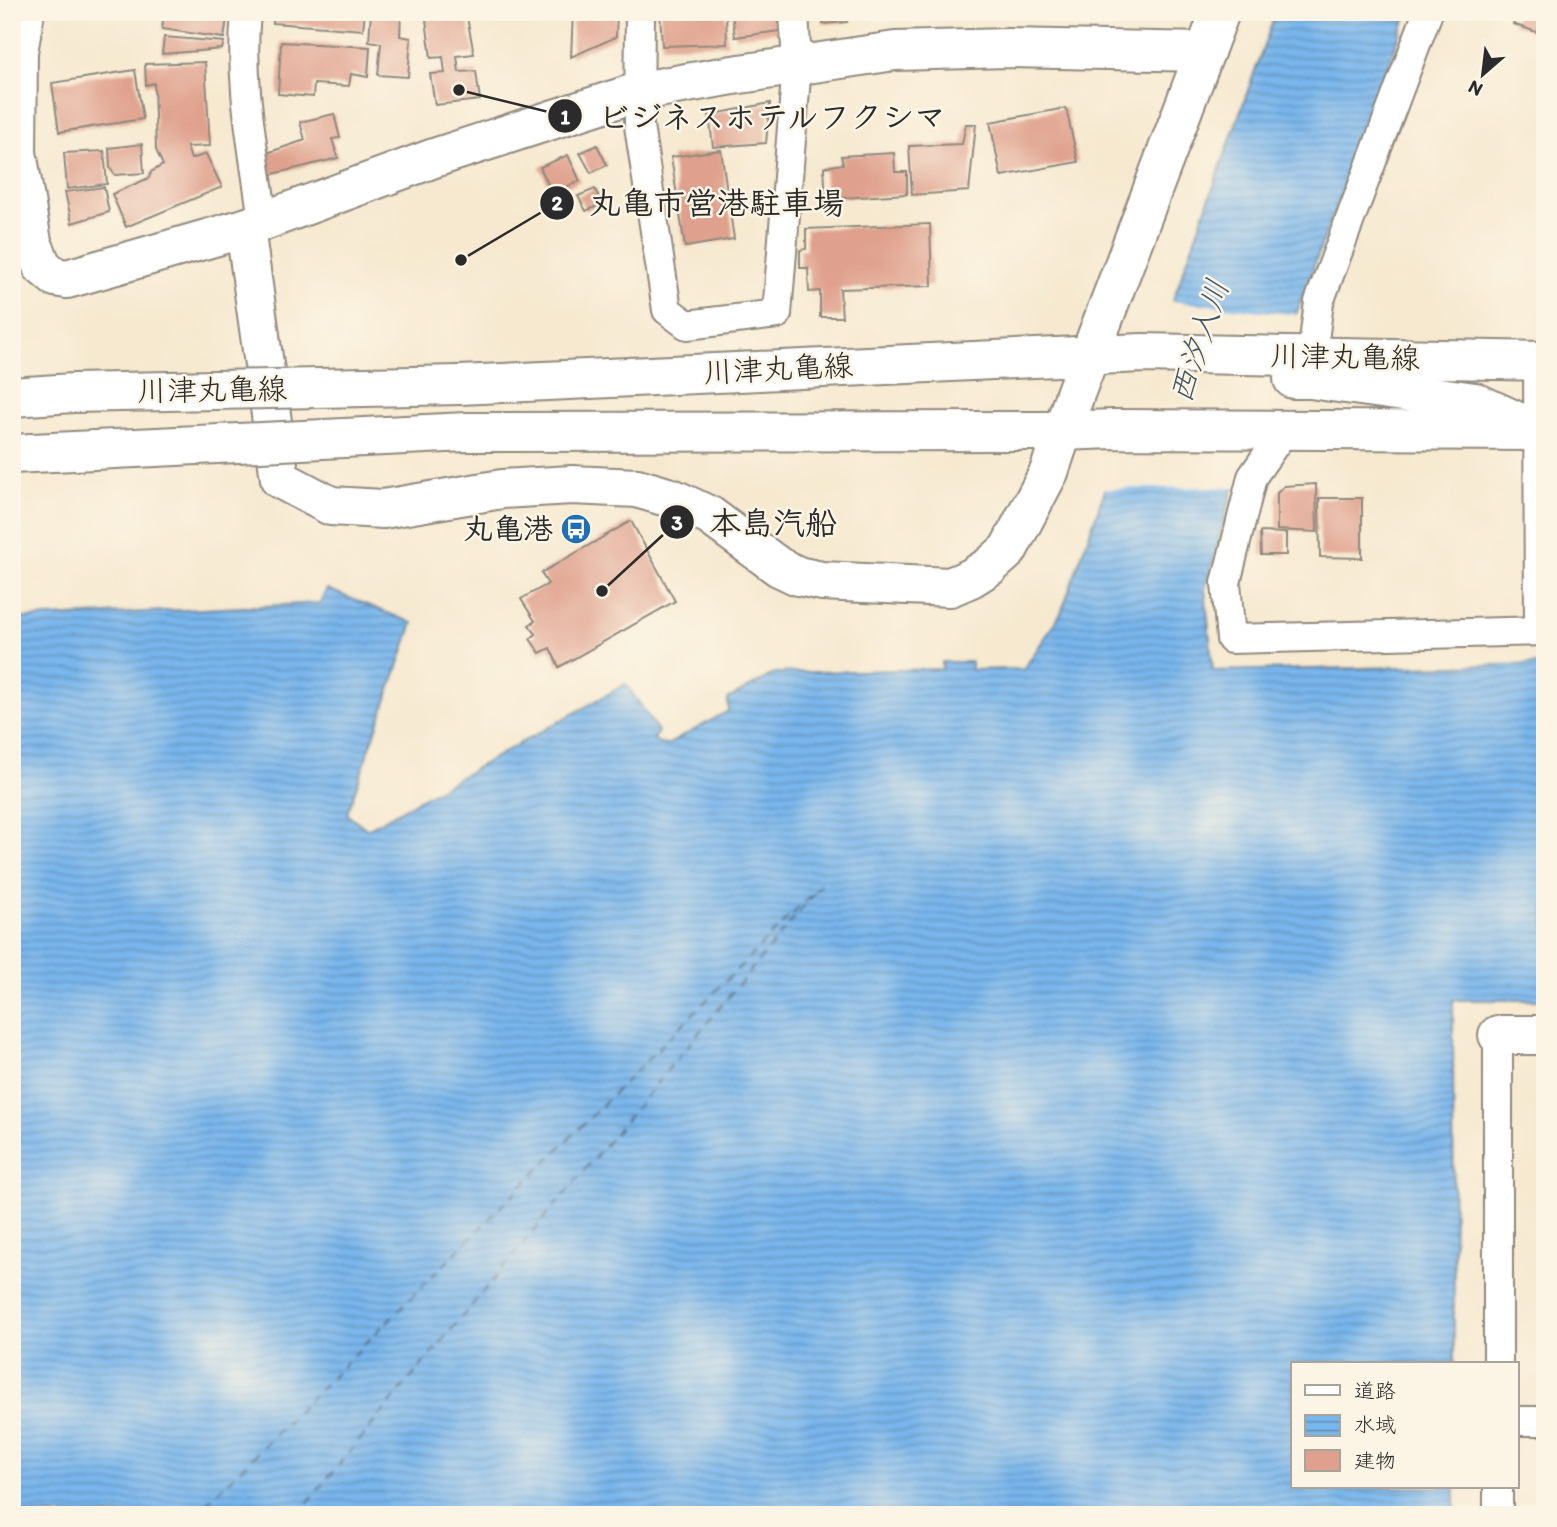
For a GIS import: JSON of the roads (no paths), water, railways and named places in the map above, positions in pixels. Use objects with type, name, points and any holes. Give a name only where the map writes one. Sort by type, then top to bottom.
[{"type":"main road","points":[[25,12],[18,52],[17,152],[32,242],[42,267],[55,277],[67,279],[254,224],[434,158],[641,91],[895,51],[1008,48],[1205,52]]},
{"type":"main road","points":[[254,224],[281,479],[331,506],[383,509],[502,489],[572,485],[636,488],[674,499],[710,516],[779,567],[798,576],[822,581],[950,587],[971,579],[1008,550],[1049,471],[1063,431],[1101,367],[1220,12]]},
{"type":"main road","name":"川津丸亀線","points":[[12,397],[73,393],[1101,367],[1142,353],[1303,364],[1541,360]]},
{"type":"main road","points":[[1101,367],[1303,364],[1475,402],[1542,431]]},
{"type":"main road","name":"川津丸亀線","points":[[12,454],[467,432],[1113,429],[1542,431]]},
{"type":"main road","points":[[1497,1035],[1545,1035]]},
{"type":"street","points":[[246,12],[242,47],[254,224]]},
{"type":"street","points":[[640,12],[639,126],[667,310],[687,325],[777,314],[797,65],[794,12]]},
{"type":"street","points":[[1303,364],[1319,302],[1427,12]]},
{"type":"street","points":[[1267,431],[1252,477],[1226,583],[1231,639],[1542,631],[1541,360]]},
{"type":"street","points":[[1497,1035],[1498,1362]]},
{"type":"street","points":[[1518,1421],[1545,1421]]},
{"type":"street","points":[[1498,1488],[1498,1515]]},
{"type":"water","name":"西汐入川","points":[[1276,12],[1408,12],[1238,471],[1205,589],[1213,671],[1545,664],[1545,1000],[1453,1000],[1454,1362],[1291,1362],[1291,1488],[1455,1488],[1455,1515],[12,1515],[12,619],[320,603],[327,589],[413,623],[347,814],[367,829],[626,684],[658,731],[654,739],[659,744],[667,745],[728,711],[728,699],[775,673],[942,669],[942,662],[971,662],[971,670],[1024,669],[1061,613]]},
{"type":"place","name":"ビジネスホテルフクシマ","points":[[459,90]]},
{"type":"place","name":"丸亀市営港駐車場","points":[[461,260]]},
{"type":"place","name":"丸亀港","points":[[576,529]]},
{"type":"place","name":"本島汽船","points":[[602,591]]}]
